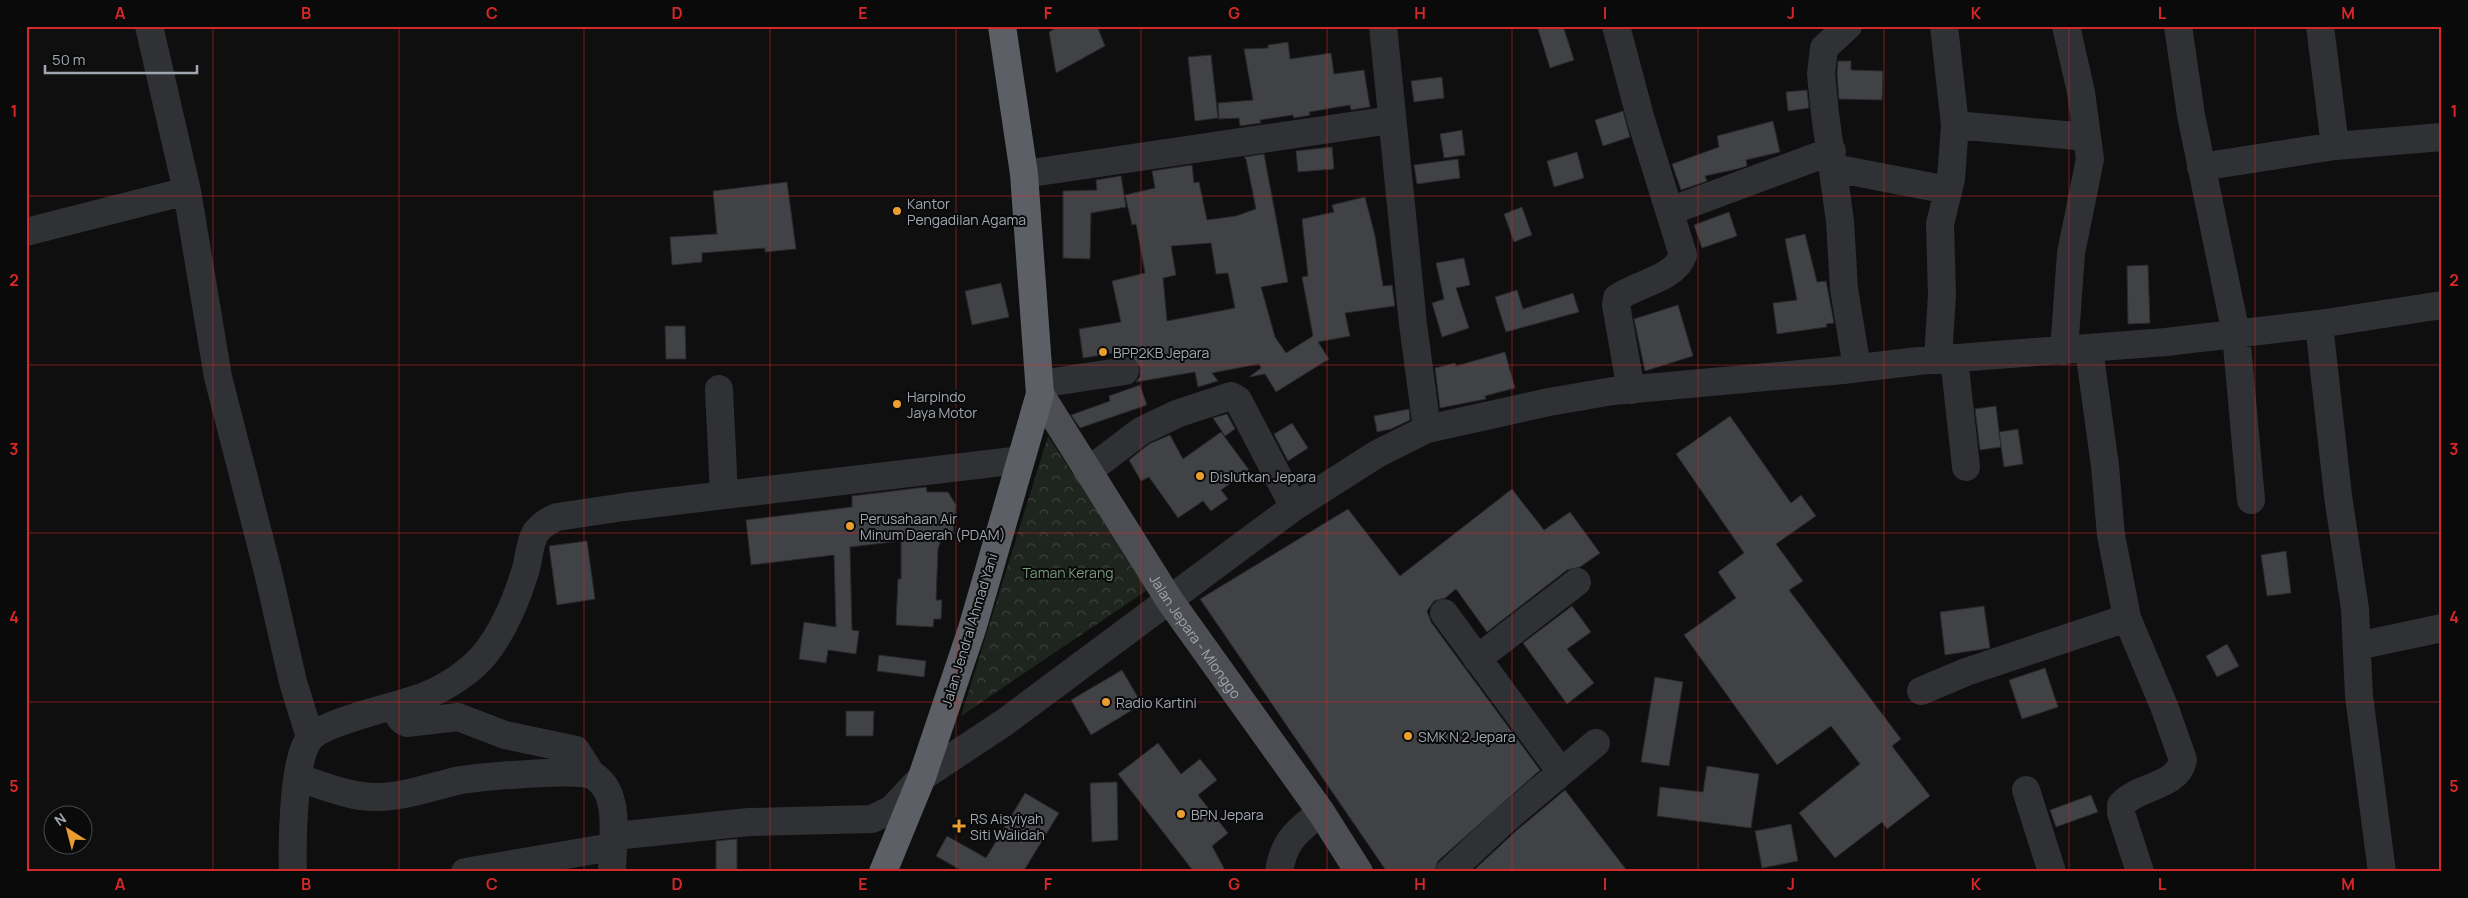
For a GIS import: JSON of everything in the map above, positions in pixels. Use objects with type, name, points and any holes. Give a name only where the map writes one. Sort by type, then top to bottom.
[{"type":"highway","name":"Jalan Jendral Ahmad Yani","points":[[883,872],[922,777],[972,629],[1040,389],[1024,174],[1002,26]]},
{"type":"main road","name":"Jalan Jepara - Mlonggo","points":[[1040,389],[1087,472],[1170,601],[1321,812],[1359,872]]},
{"type":"street","points":[[148,26],[186,191],[218,377],[268,572],[293,682],[310,737]]},
{"type":"street","points":[[1383,26],[1391,120],[1427,429]]},
{"type":"street","points":[[1616,26],[1641,120],[1683,255],[1680,263],[1668,272],[1617,298],[1616,306],[1631,390]]},
{"type":"street","points":[[1848,26],[1827,44],[1822,55],[1825,114],[1833,159],[1840,221],[1844,289],[1857,368]]},
{"type":"street","points":[[1944,26],[1955,125],[1948,190],[1940,224],[1942,295],[1946,359],[1966,467]]},
{"type":"street","points":[[2066,26],[2081,92],[2090,159],[2071,253],[2077,350],[2105,466],[2111,535],[2127,618],[2164,706],[2183,760],[2182,765],[2174,776],[2135,794],[2121,805],[2121,814],[2140,872]]},
{"type":"street","points":[[2178,26],[2201,167],[2236,334],[2251,500]]},
{"type":"street","points":[[2320,26],[2335,146]]},
{"type":"street","points":[[1024,174],[1391,120]]},
{"type":"street","points":[[1955,125],[2087,137]]},
{"type":"street","points":[[2201,167],[2335,146],[2442,137]]},
{"type":"street","points":[[1670,211],[1833,159],[1948,190]]},
{"type":"street","points":[[26,232],[186,191]]},
{"type":"street","points":[[465,872],[613,852],[749,822],[872,818],[892,809],[922,777],[1005,722],[1294,507],[1377,454],[1427,429],[1549,402],[1631,390],[1946,359],[2077,350],[2236,334],[2319,324],[2442,305]]},
{"type":"street","points":[[2319,324],[2338,496],[2355,609],[2359,696],[2382,872]]},
{"type":"street","points":[[1040,389],[1125,370]]},
{"type":"street","points":[[719,388],[724,495]]},
{"type":"street","points":[[1087,472],[1141,431],[1179,413],[1231,396],[1238,400],[1294,507]]},
{"type":"street","points":[[293,872],[298,778],[304,748],[310,737],[338,724],[428,695],[476,664],[486,652],[511,612],[525,572],[534,536],[548,521],[557,517],[624,506],[1020,460]]},
{"type":"street","points":[[1478,659],[1577,582]]},
{"type":"street","points":[[1444,613],[1561,772]]},
{"type":"street","points":[[1921,691],[1966,672],[2127,618]]},
{"type":"street","points":[[2357,646],[2442,628]]},
{"type":"street","points":[[396,706],[397,714],[402,721],[408,723],[458,717],[505,735],[576,750],[592,775],[601,782],[610,796],[613,852]]},
{"type":"street","points":[[1449,872],[1507,818],[1596,743]]},
{"type":"street","points":[[298,778],[354,795],[374,797],[397,795],[462,780],[536,773],[592,775]]},
{"type":"street","points":[[2026,790],[2052,872]]},
{"type":"street","points":[[1279,872],[1283,851],[1290,839],[1321,812]]},
{"type":"green space","name":"Taman Kerang","points":[[1048,436],[1149,589],[961,716]]},
{"type":"building","points":[[1059,26],[1097,26],[1105,46],[1056,73],[1049,32]]},
{"type":"building","points":[[1537,26],[1563,26],[1574,60],[1550,68]]},
{"type":"building","points":[[1288,42],[1290,59],[1331,53],[1334,74],[1364,70],[1370,107],[1351,110],[1350,105],[1309,112],[1310,115],[1294,118],[1293,115],[1260,120],[1261,123],[1240,126],[1239,118],[1219,119],[1218,103],[1253,100],[1244,49],[1268,48],[1268,45]]},
{"type":"building","points":[[1211,55],[1218,118],[1195,121],[1188,57]]},
{"type":"building","points":[[1838,61],[1851,61],[1851,70],[1883,71],[1882,100],[1839,99]]},
{"type":"building","points":[[1442,77],[1444,98],[1414,102],[1411,81]]},
{"type":"building","points":[[1807,90],[1809,108],[1788,111],[1786,92]]},
{"type":"building","points":[[1623,111],[1630,137],[1603,146],[1595,120]]},
{"type":"building","points":[[1773,121],[1780,152],[1746,160],[1747,166],[1705,176],[1707,181],[1681,190],[1672,164],[1719,147],[1717,136]]},
{"type":"building","points":[[1462,130],[1465,155],[1444,158],[1440,134]]},
{"type":"building","points":[[1332,147],[1334,169],[1298,172],[1296,151]]},
{"type":"building","points":[[1577,152],[1584,178],[1554,187],[1547,161]]},
{"type":"building","points":[[1264,154],[1288,282],[1261,287],[1275,337],[1286,353],[1313,336],[1302,277],[1308,276],[1302,219],[1334,212],[1332,205],[1365,197],[1375,236],[1383,286],[1392,285],[1395,306],[1345,313],[1350,336],[1318,342],[1329,359],[1276,392],[1265,374],[1249,377],[1261,368],[1259,364],[1212,373],[1218,381],[1198,387],[1195,372],[1136,382],[1140,376],[1140,368],[1132,357],[1131,350],[1083,358],[1079,329],[1121,322],[1112,281],[1145,273],[1136,224],[1132,225],[1125,195],[1155,188],[1152,171],[1192,165],[1194,183],[1199,182],[1207,220],[1236,216],[1256,209],[1244,157]],"holes":[[[1211,243],[1216,274],[1228,273],[1235,308],[1167,321],[1163,278],[1176,275],[1171,246]]]},
{"type":"building","points":[[1458,159],[1460,178],[1417,184],[1414,165]]},
{"type":"building","points":[[1121,176],[1126,207],[1091,213],[1090,259],[1063,258],[1063,191],[1097,190],[1096,180]]},
{"type":"building","points":[[787,182],[796,249],[765,252],[765,248],[702,253],[702,262],[672,265],[670,237],[717,234],[713,191]]},
{"type":"building","points":[[1522,207],[1532,235],[1514,242],[1504,214]]},
{"type":"building","points":[[1729,212],[1737,236],[1702,248],[1694,225]]},
{"type":"building","points":[[1805,234],[1817,282],[1826,281],[1834,323],[1826,324],[1827,327],[1777,334],[1773,303],[1797,300],[1785,239]]},
{"type":"building","points":[[1464,258],[1470,285],[1456,288],[1469,328],[1442,337],[1432,303],[1444,299],[1436,263]]},
{"type":"building","points":[[2148,265],[2150,323],[2128,324],[2127,266]]},
{"type":"building","points":[[1001,283],[1009,317],[972,325],[965,291]]},
{"type":"building","points":[[1517,290],[1523,309],[1573,293],[1579,312],[1506,332],[1495,297]]},
{"type":"building","points":[[1678,305],[1693,356],[1645,371],[1634,319]]},
{"type":"building","points":[[665,326],[685,326],[686,359],[666,359]]},
{"type":"building","points":[[1505,352],[1515,388],[1485,396],[1486,399],[1440,408],[1435,368],[1455,363],[1456,366]]},
{"type":"building","points":[[1140,385],[1147,405],[1080,428],[1071,415],[1110,401],[1109,396]]},
{"type":"building","points":[[1996,406],[2001,447],[1980,450],[1975,409]]},
{"type":"building","points":[[1409,409],[1410,420],[1391,429],[1377,432],[1374,416]]},
{"type":"building","points":[[1227,414],[1235,429],[1225,436],[1213,418]]},
{"type":"building","points":[[1730,416],[1791,503],[1801,495],[1816,516],[1776,544],[1803,581],[1789,590],[1901,739],[1892,746],[1930,796],[1887,829],[1882,822],[1835,858],[1799,813],[1860,764],[1831,726],[1777,765],[1684,635],[1736,598],[1718,572],[1744,553],[1676,454]]},
{"type":"building","points":[[1292,423],[1308,448],[1288,461],[1274,434]]},
{"type":"building","points":[[2018,429],[2023,464],[2004,467],[1999,432]]},
{"type":"building","name":"Dislutkan Jepara","points":[[1221,432],[1249,470],[1221,490],[1228,499],[1211,511],[1203,501],[1178,518],[1149,477],[1141,481],[1129,460],[1149,444],[1170,435],[1183,459]]},
{"type":"building","name":"Perusahaan Air Minum Daerah (PDAM)","points":[[926,487],[927,492],[948,492],[956,505],[953,532],[943,534],[938,549],[936,600],[942,600],[941,619],[934,619],[933,627],[896,625],[898,579],[901,579],[901,541],[850,547],[852,630],[859,631],[856,654],[828,650],[826,663],[799,659],[804,622],[836,627],[834,555],[751,565],[746,520],[852,507],[852,496]]},
{"type":"building","name":"SMK N 2 Jepara","points":[[1512,489],[1544,530],[1570,512],[1600,553],[1580,567],[1567,570],[1487,632],[1456,589],[1445,598],[1434,601],[1427,611],[1431,622],[1540,770],[1438,861],[1434,872],[1387,872],[1200,599],[1348,509],[1400,576]]},
{"type":"building","points":[[587,541],[595,599],[557,605],[549,546]]},
{"type":"building","points":[[2286,551],[2291,593],[2267,596],[2261,555]]},
{"type":"building","points":[[1572,606],[1591,632],[1567,649],[1594,683],[1567,704],[1523,643]]},
{"type":"building","points":[[1984,606],[1990,648],[1945,655],[1940,612]]},
{"type":"building","points":[[2227,644],[2239,666],[2217,677],[2206,656]]},
{"type":"building","points":[[879,655],[926,661],[924,677],[877,671]]},
{"type":"building","points":[[2045,668],[2058,707],[2022,719],[2009,680]]},
{"type":"building","name":"Radio Kartini","points":[[1122,670],[1142,704],[1091,735],[1071,700]]},
{"type":"building","points":[[1655,677],[1683,682],[1669,766],[1641,762]]},
{"type":"building","points":[[846,711],[874,711],[873,736],[846,736]]},
{"type":"building","name":"BPN Jepara","points":[[1158,743],[1181,774],[1200,759],[1217,780],[1198,795],[1228,833],[1212,846],[1226,872],[1194,872],[1118,774]]},
{"type":"building","points":[[1707,766],[1759,774],[1751,828],[1657,816],[1660,787],[1703,792]]},
{"type":"building","points":[[1117,782],[1118,840],[1092,842],[1090,783]]},
{"type":"building","points":[[1565,790],[1628,872],[1472,872],[1517,830]]},
{"type":"building","points":[[1025,793],[1059,813],[1023,872],[964,872],[936,856],[947,836],[986,858]]},
{"type":"building","points":[[2091,795],[2098,812],[2056,827],[2050,810]]},
{"type":"building","points":[[1791,824],[1798,861],[1762,868],[1755,831]]},
{"type":"building","points":[[737,839],[737,871],[716,871],[716,841]]},
{"type":"place","name":"Kantor Pengadilan Agama","points":[[897,211]]},
{"type":"place","name":"BPP2KB Jepara","points":[[1103,352]]},
{"type":"place","name":"Harpindo Jaya Motor","points":[[897,404]]},
{"type":"place","name":"Dislutkan Jepara","points":[[1200,476]]},
{"type":"place","name":"Perusahaan Air Minum Daerah (PDAM)","points":[[850,526]]},
{"type":"place","name":"Radio Kartini","points":[[1106,702]]},
{"type":"place","name":"SMK N 2 Jepara","points":[[1408,736]]},
{"type":"place","name":"BPN Jepara","points":[[1181,814]]},
{"type":"place","name":"RS Aisyiyah Siti Walidah","points":[[959,826]]}]
